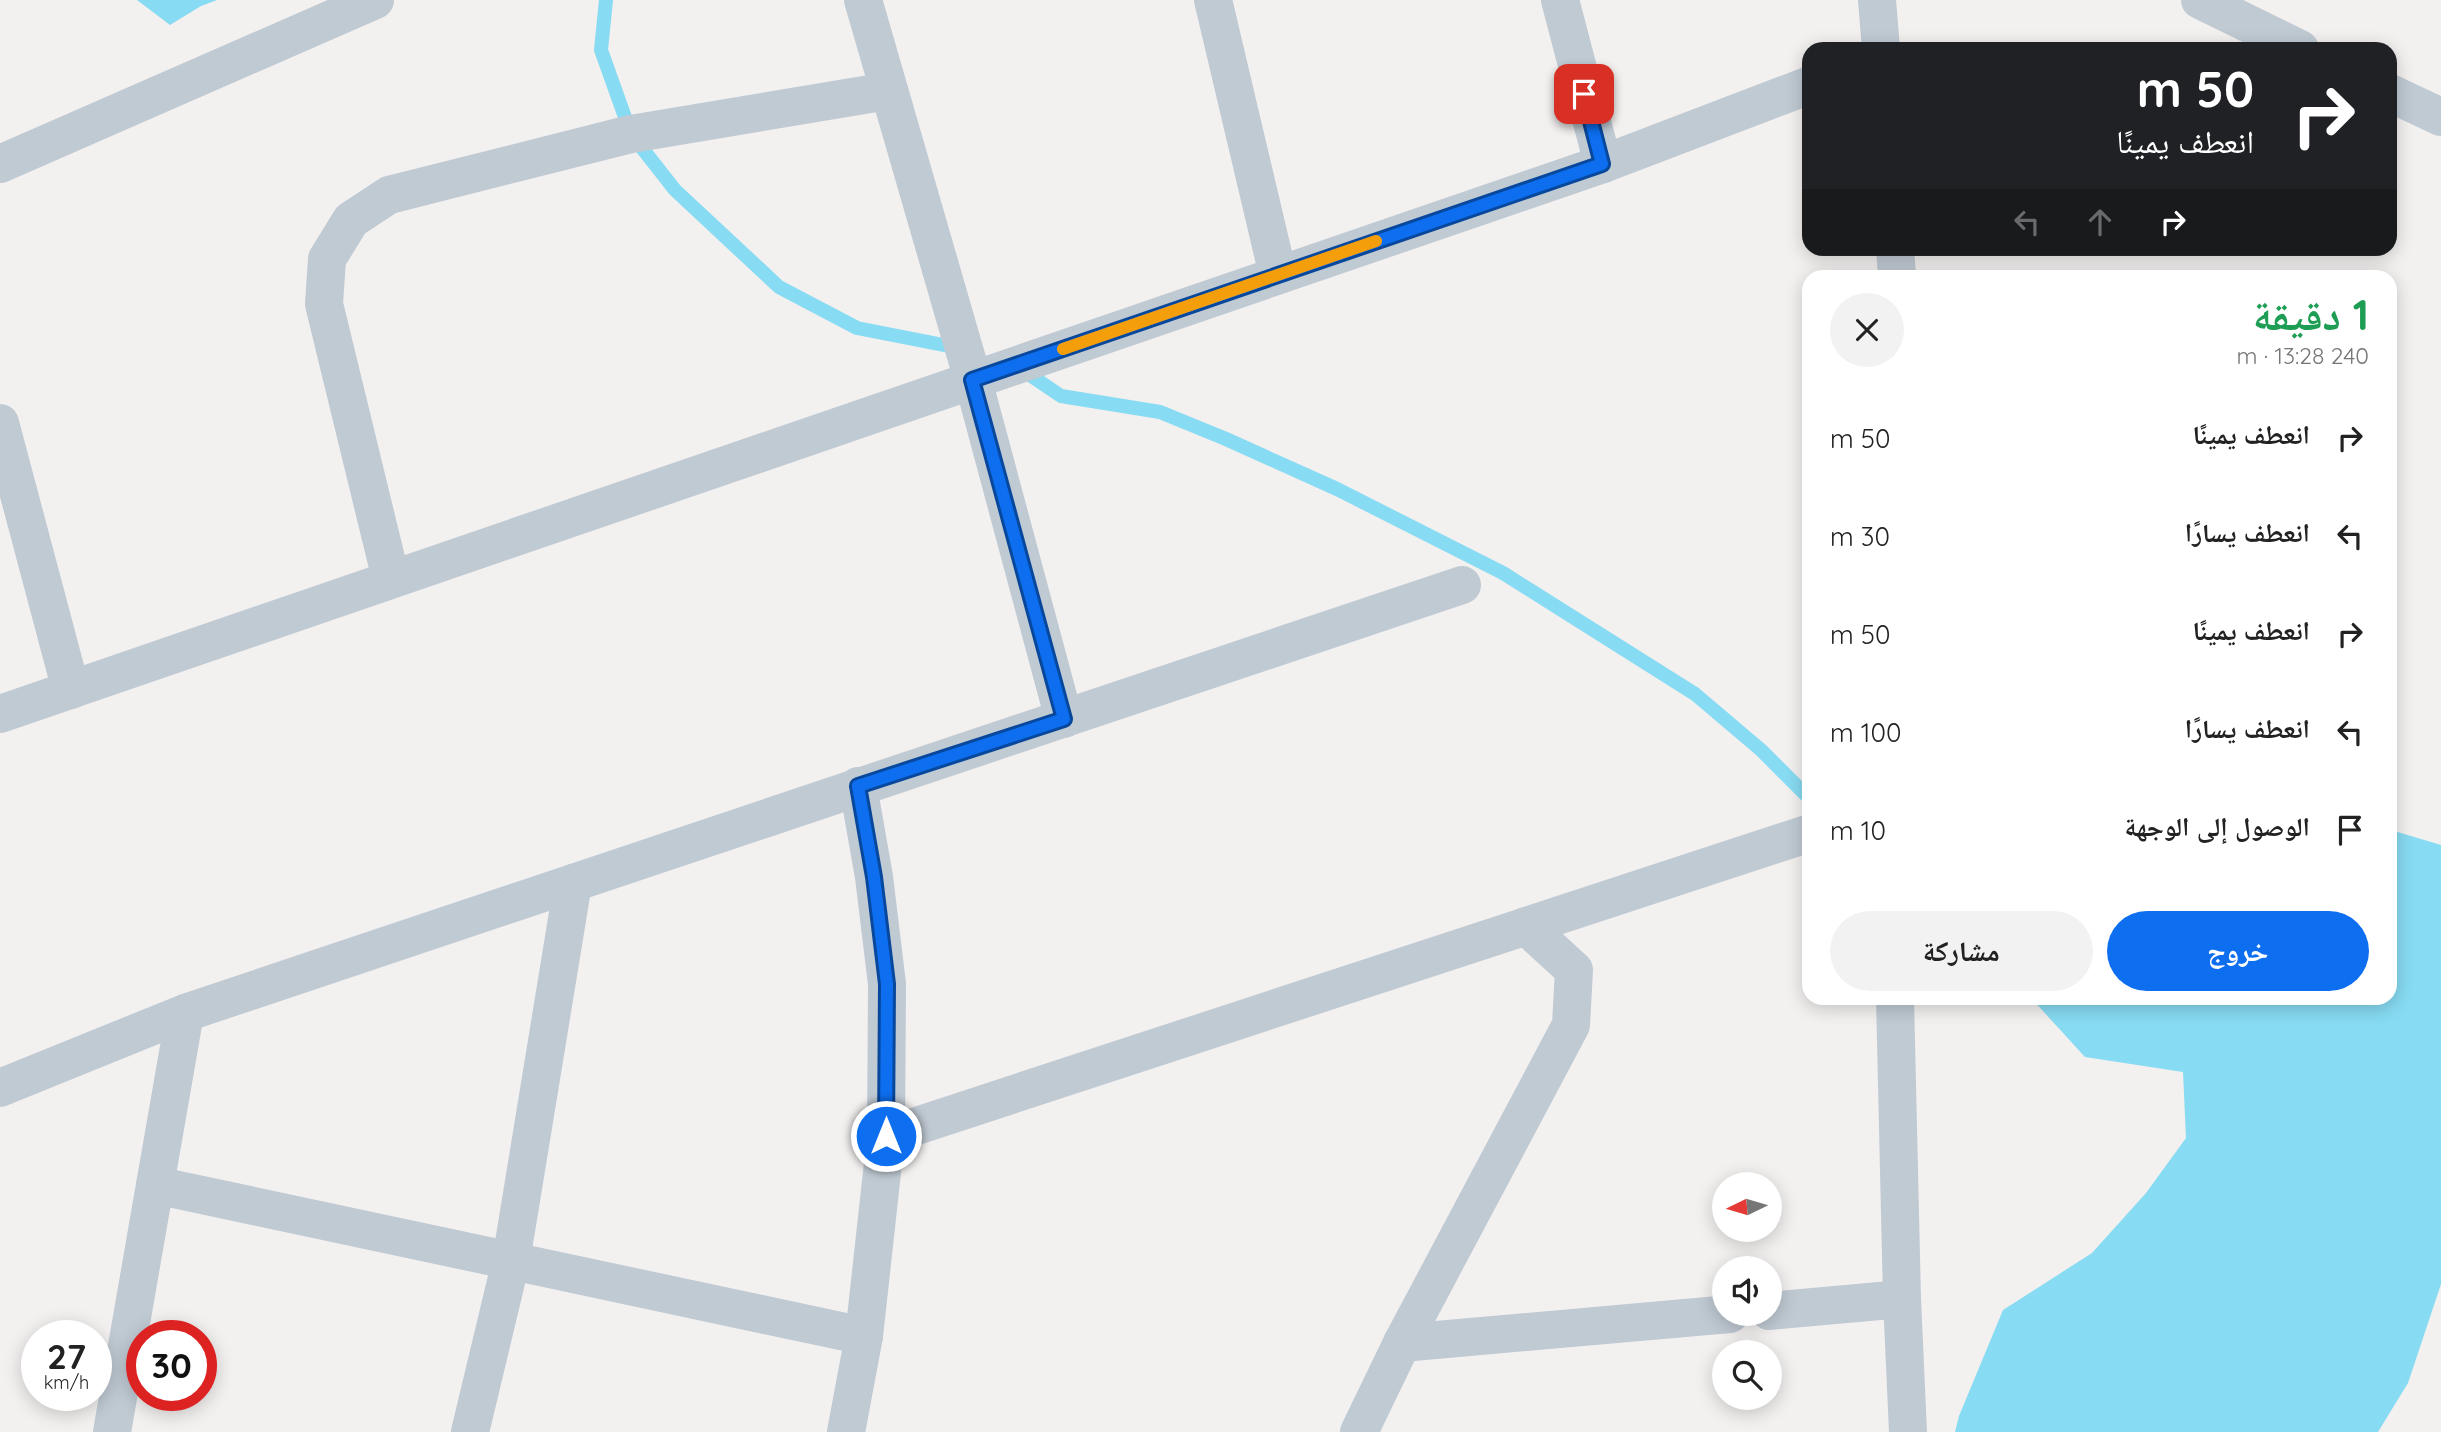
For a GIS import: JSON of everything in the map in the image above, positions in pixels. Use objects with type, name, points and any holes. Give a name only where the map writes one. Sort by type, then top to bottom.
[{"type":"street","points":[[0,164],[375,0]]},
{"type":"street","points":[[863,0],[972,380],[1064,719]]},
{"type":"street","points":[[1213,0],[1278,275]]},
{"type":"street","points":[[1560,0],[1602,164]]},
{"type":"street","points":[[1877,0],[1880,42]]},
{"type":"street","points":[[2214,3],[2288,42]]},
{"type":"street","points":[[0,714],[1602,164],[1802,88]]},
{"type":"street","points":[[391,579],[324,304],[327,259],[351,220],[389,195],[631,134],[888,91]]},
{"type":"street","points":[[2397,96],[2441,117]]},
{"type":"street","points":[[0,423],[71,690]]},
{"type":"street","points":[[0,1088],[185,1013],[1462,585]]},
{"type":"street","points":[[846,1432],[864,1336],[886,1136],[887,984],[874,877],[858,786]]},
{"type":"street","points":[[886,1136],[1802,836]]},
{"type":"street","points":[[470,1432],[510,1261],[573,883]]},
{"type":"street","points":[[1359,1432],[1402,1343],[1571,1025],[1574,970],[1526,926]]},
{"type":"street","points":[[1895,1005],[1908,1432]]},
{"type":"street","points":[[112,1432],[185,1013]]},
{"type":"street","points":[[155,1185],[864,1336]]},
{"type":"street","points":[[1782,1310],[1902,1299]]},
{"type":"street","points":[[1402,1343],[1712,1316]]},
{"type":"water","points":[[137,0],[217,0],[201,6],[170,25]]},
{"type":"water","points":[[2397,832],[2441,845],[2441,1284],[2408,1383],[2378,1432],[1955,1432],[1959,1416],[2003,1310],[2092,1253],[2146,1193],[2186,1138],[2183,1072],[2085,1057],[2037,1005],[2397,1005]]},
{"type":"waterway","points":[[606,0],[601,50],[631,134],[675,190],[779,287],[857,328],[959,348]]},
{"type":"waterway","points":[[1021,369],[1061,396],[1160,412],[1226,439],[1337,489],[1503,573],[1695,694],[1761,750],[1802,791]]},
{"type":"slow traffic","points":[[1063,349],[1376,241]]},
{"type":"route","points":[[886,1136],[887,984],[874,877],[858,786],[1064,719],[972,380],[1602,164],[1584,94]]}]
